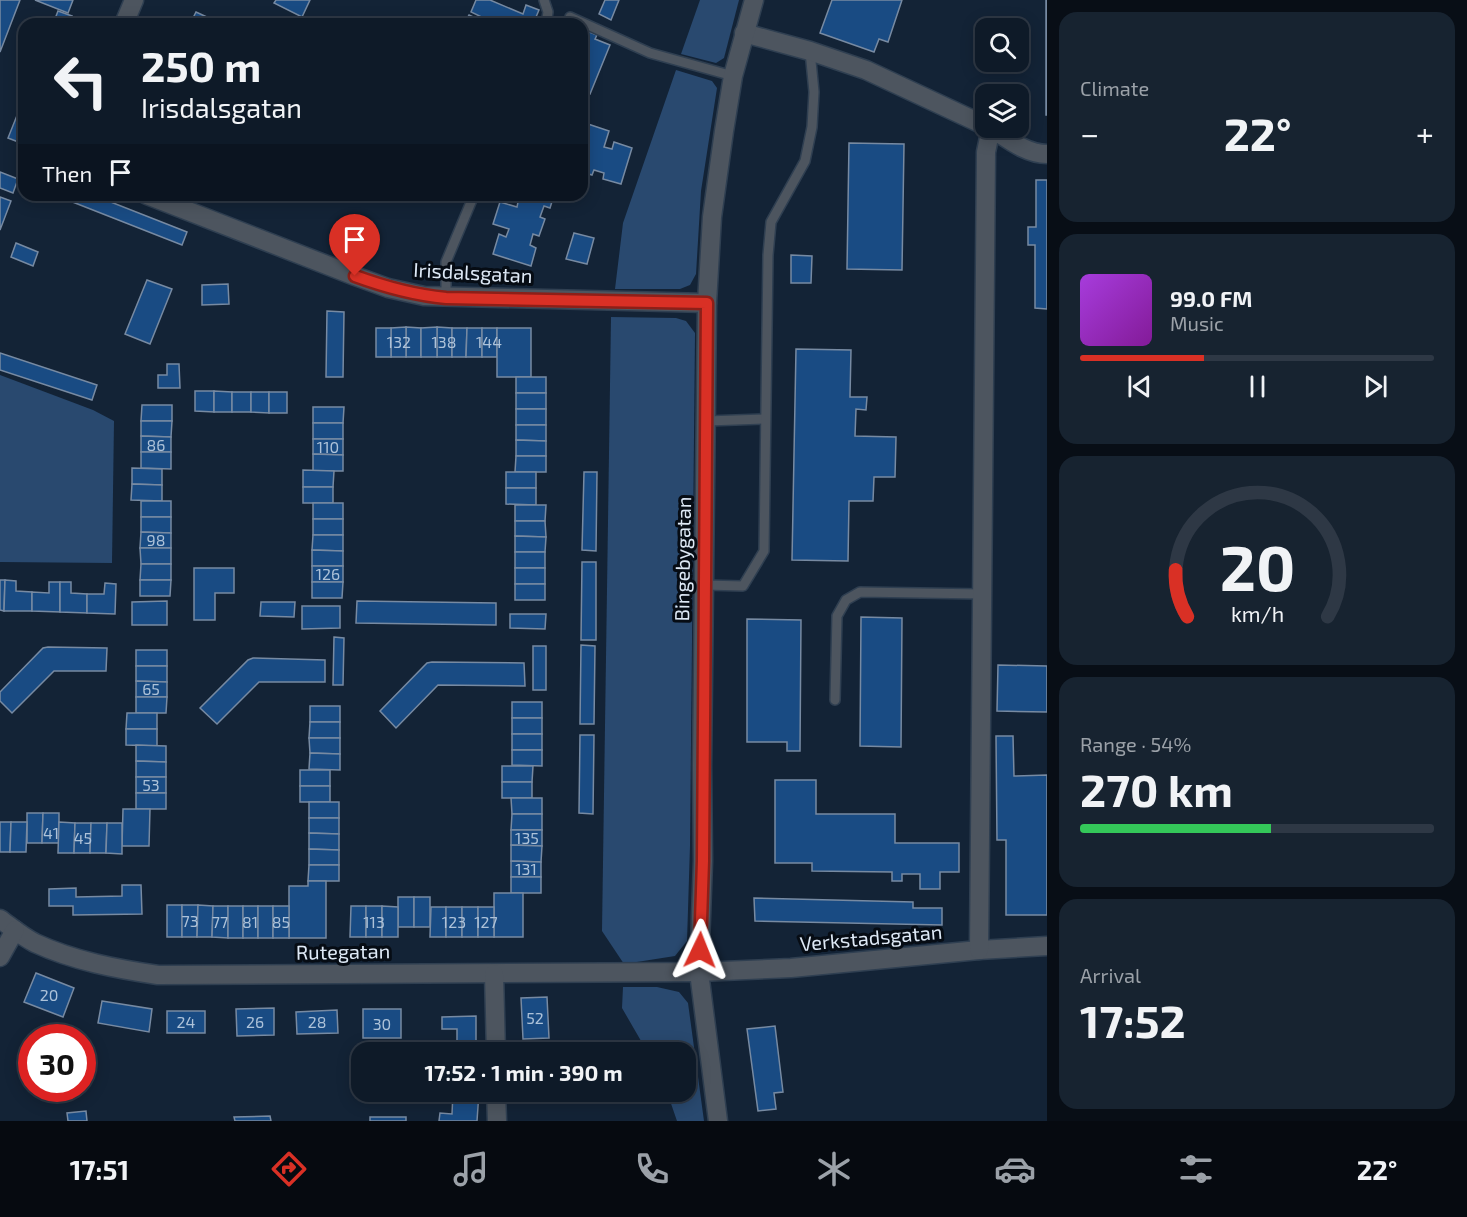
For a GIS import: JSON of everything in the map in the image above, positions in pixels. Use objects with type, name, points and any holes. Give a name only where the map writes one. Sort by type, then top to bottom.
[{"type":"street","points":[[126,18],[134,0]]},
{"type":"street","name":"Bingebygatan","points":[[718,1121],[699,972],[703,861],[707,303],[712,217],[733,76],[754,0]]},
{"type":"street","points":[[744,33],[810,51],[866,70],[975,121]]},
{"type":"street","points":[[979,950],[988,138]]},
{"type":"street","points":[[1006,138],[1022,148],[1047,154]]},
{"type":"street","name":"Irisdalsgatan","points":[[163,201],[388,288],[424,296],[707,303]]},
{"type":"street","name":"Rutegatan","points":[[0,919],[34,942],[96,964],[158,975],[699,972]]},
{"type":"street","points":[[0,957],[15,930]]},
{"type":"street","name":"Verkstadsgatan","points":[[699,972],[791,968],[979,950],[1047,946]]},
{"type":"street","points":[[494,974],[496,1042]]},
{"type":"street","points":[[496,1102],[497,1121]]},
{"type":"lane","points":[[544,0],[548,12],[547,18]]},
{"type":"lane","points":[[588,25],[650,53],[733,76]]},
{"type":"lane","points":[[705,585],[743,586],[764,551],[764,419],[768,255],[771,222],[805,161],[812,127],[814,92],[810,51]]},
{"type":"lane","points":[[446,298],[446,262],[471,201]]},
{"type":"lane","points":[[707,421],[764,419]]},
{"type":"lane","points":[[835,699],[837,616],[846,600],[860,592],[982,594]]},
{"type":"shaded area","points":[[700,0],[739,0],[724,58],[716,63],[681,54]]},
{"type":"shaded area","points":[[676,70],[712,81],[717,88],[701,191],[696,274],[690,285],[680,289],[615,289],[623,223]]},
{"type":"shaded area","points":[[611,317],[676,318],[686,321],[695,333],[687,941],[675,956],[624,964],[602,931]]},
{"type":"shaded area","points":[[0,375],[93,410],[114,421],[112,563],[0,562]]},
{"type":"shaded area","points":[[623,987],[657,987],[679,992],[688,1003],[693,1042],[642,1042],[622,1008]]},
{"type":"shaded area","points":[[696,1062],[704,1121],[677,1121],[670,1102],[696,1102]]},
{"type":"building","points":[[0,0],[20,0],[0,52]]},
{"type":"building","points":[[35,0],[73,0],[68,13]]},
{"type":"building","points":[[276,0],[310,0],[302,17],[274,3]]},
{"type":"building","points":[[476,0],[490,0],[523,14],[526,5],[539,10],[536,18],[484,18],[471,12]]},
{"type":"building","points":[[605,0],[619,0],[611,20],[599,14]]},
{"type":"building","points":[[832,0],[902,0],[888,42],[879,39],[874,52],[820,33]]},
{"type":"building","points":[[1047,0],[1047,115],[1046,115]]},
{"type":"building","points":[[58,11],[72,16],[71,18],[55,18]]},
{"type":"building","points":[[196,12],[209,18],[193,18]]},
{"type":"building","points":[[588,31],[597,35],[595,39],[610,45],[590,94],[588,93]]},
{"type":"building","points":[[18,113],[18,142],[8,138]]},
{"type":"building","points":[[588,124],[609,131],[604,147],[612,149],[614,142],[632,148],[621,184],[603,179],[604,173],[594,170],[592,175],[588,174]]},
{"type":"building","points":[[849,143],[904,144],[902,270],[847,269]]},
{"type":"building","points":[[0,172],[18,179],[13,193],[0,188]]},
{"type":"building","points":[[1036,180],[1047,180],[1047,309],[1035,308],[1035,245],[1028,245],[1028,227],[1036,227]]},
{"type":"building","points":[[0,197],[11,201],[0,230]]},
{"type":"building","points":[[70,201],[108,201],[187,232],[182,245]]},
{"type":"building","points":[[518,201],[552,201],[550,208],[544,206],[540,217],[545,219],[539,236],[533,234],[530,245],[536,248],[531,266],[493,254],[499,234],[506,237],[509,229],[493,224],[500,202],[517,207]]},
{"type":"building","points":[[574,233],[594,238],[587,264],[566,259]]},
{"type":"building","points":[[16,243],[38,252],[33,266],[11,257]]},
{"type":"building","points":[[791,255],[812,256],[811,283],[791,283]]},
{"type":"building","points":[[147,280],[172,289],[150,344],[125,334]]},
{"type":"building","points":[[228,284],[229,304],[202,305],[202,285]]},
{"type":"building","points":[[327,311],[344,312],[343,377],[326,377]]},
{"type":"building","points":[[406,327],[421,328],[421,357],[406,357]]},
{"type":"building","points":[[406,327],[406,357],[391,357],[391,328]]},
{"type":"building","points":[[437,327],[452,328],[452,357],[437,357]]},
{"type":"building","points":[[437,327],[437,357],[421,357],[421,328]]},
{"type":"building","points":[[376,328],[391,328],[391,357],[376,357]]},
{"type":"building","points":[[452,328],[467,328],[466,357],[452,357]]},
{"type":"building","points":[[467,328],[482,328],[482,357],[466,357]]},
{"type":"building","points":[[482,328],[497,328],[497,357],[482,357]]},
{"type":"building","points":[[497,328],[531,328],[531,377],[497,377]]},
{"type":"building","points":[[796,349],[851,350],[850,397],[867,397],[866,410],[856,409],[855,436],[896,437],[895,477],[874,477],[873,501],[849,501],[848,561],[792,560]]},
{"type":"building","points":[[0,353],[97,385],[92,400],[0,370]]},
{"type":"building","points":[[167,364],[179,364],[180,388],[158,388],[158,375],[167,375]]},
{"type":"building","points":[[516,377],[546,377],[546,393],[516,393]]},
{"type":"building","points":[[195,391],[214,391],[214,412],[195,411]]},
{"type":"building","points":[[214,391],[232,392],[232,412],[214,412]]},
{"type":"building","points":[[232,392],[251,392],[251,412],[232,412]]},
{"type":"building","points":[[251,392],[269,392],[269,413],[251,412]]},
{"type":"building","points":[[269,392],[287,392],[287,413],[269,413]]},
{"type":"building","points":[[516,393],[546,393],[546,409],[516,409]]},
{"type":"building","points":[[142,405],[172,405],[172,421],[141,421]]},
{"type":"building","points":[[313,407],[344,407],[343,423],[313,423]]},
{"type":"building","points":[[516,409],[546,409],[546,425],[516,425]]},
{"type":"building","points":[[141,421],[172,421],[171,437],[141,436]]},
{"type":"building","points":[[313,423],[343,423],[343,439],[313,439]]},
{"type":"building","points":[[516,425],[546,425],[546,441],[516,440]]},
{"type":"building","points":[[141,436],[171,437],[171,452],[141,452]]},
{"type":"building","points":[[313,439],[343,439],[343,455],[313,454]]},
{"type":"building","points":[[516,440],[546,441],[546,456],[516,456]]},
{"type":"building","points":[[141,452],[171,452],[171,469],[141,468]]},
{"type":"building","points":[[313,454],[343,455],[343,471],[313,471]]},
{"type":"building","points":[[516,456],[546,456],[546,472],[515,472]]},
{"type":"building","points":[[132,468],[162,469],[162,485],[132,484]]},
{"type":"building","points":[[303,470],[334,471],[333,487],[303,487]]},
{"type":"building","points":[[506,472],[536,472],[536,488],[506,488]]},
{"type":"building","points":[[584,472],[597,472],[596,551],[582,550]]},
{"type":"building","points":[[132,484],[162,485],[162,501],[131,500]]},
{"type":"building","points":[[303,487],[333,487],[333,503],[303,503]]},
{"type":"building","points":[[506,488],[536,488],[536,505],[506,504]]},
{"type":"building","points":[[141,501],[171,501],[171,517],[141,517]]},
{"type":"building","points":[[313,503],[343,503],[343,519],[313,519]]},
{"type":"building","points":[[515,505],[546,505],[545,521],[515,521]]},
{"type":"building","points":[[141,517],[171,517],[171,533],[141,532]]},
{"type":"building","points":[[313,519],[343,519],[343,535],[313,535]]},
{"type":"building","points":[[515,521],[545,521],[546,537],[515,536]]},
{"type":"building","points":[[141,532],[171,533],[171,548],[140,548]]},
{"type":"building","points":[[313,535],[343,535],[343,551],[312,550]]},
{"type":"building","points":[[515,536],[546,537],[545,552],[515,552]]},
{"type":"building","points":[[140,548],[171,548],[171,564],[141,564]]},
{"type":"building","points":[[312,550],[343,551],[343,566],[312,566]]},
{"type":"building","points":[[515,552],[545,552],[545,568],[515,568]]},
{"type":"building","points":[[582,562],[596,562],[596,640],[581,640]]},
{"type":"building","points":[[141,564],[171,564],[171,580],[140,580]]},
{"type":"building","points":[[312,566],[343,566],[343,582],[312,582]]},
{"type":"building","points":[[194,568],[234,568],[234,593],[215,593],[215,620],[194,620]]},
{"type":"building","points":[[515,568],[545,568],[545,584],[515,584]]},
{"type":"building","points":[[0,580],[5,580],[4,611],[0,610]]},
{"type":"building","points":[[5,580],[16,581],[16,591],[32,592],[32,611],[4,611]]},
{"type":"building","points":[[140,580],[171,580],[170,596],[140,596]]},
{"type":"building","points":[[49,582],[60,582],[60,612],[32,611],[32,592],[49,593]]},
{"type":"building","points":[[60,582],[71,582],[71,593],[87,594],[87,613],[60,612]]},
{"type":"building","points":[[312,582],[343,582],[342,598],[312,598]]},
{"type":"building","points":[[105,583],[116,584],[115,614],[87,613],[87,594],[104,594]]},
{"type":"building","points":[[515,584],[545,584],[545,600],[515,600]]},
{"type":"building","points":[[167,601],[167,625],[132,625],[132,602]]},
{"type":"building","points":[[357,601],[496,603],[496,625],[356,623]]},
{"type":"building","points":[[261,602],[295,602],[294,617],[260,616]]},
{"type":"building","points":[[302,606],[340,606],[340,628],[302,629]]},
{"type":"building","points":[[510,614],[546,614],[545,629],[510,628]]},
{"type":"building","points":[[861,617],[902,618],[901,747],[860,746]]},
{"type":"building","points":[[747,619],[801,620],[800,751],[787,751],[787,742],[747,742]]},
{"type":"building","points":[[334,637],[344,638],[343,685],[333,685]]},
{"type":"building","points":[[581,645],[595,646],[594,724],[580,724]]},
{"type":"building","points":[[533,646],[546,646],[546,690],[533,690]]},
{"type":"building","points":[[43,648],[107,648],[106,671],[54,671],[12,713],[0,701],[0,692]]},
{"type":"building","points":[[136,650],[167,650],[167,666],[136,666]]},
{"type":"building","points":[[253,658],[325,660],[325,682],[259,682],[217,724],[200,708],[248,660]]},
{"type":"building","points":[[427,663],[524,663],[525,686],[438,685],[396,728],[380,711]]},
{"type":"building","points":[[998,665],[1047,666],[1047,712],[997,711]]},
{"type":"building","points":[[136,666],[167,666],[167,682],[136,681]]},
{"type":"building","points":[[136,681],[167,682],[167,697],[136,697]]},
{"type":"building","points":[[136,697],[167,697],[166,713],[136,713]]},
{"type":"building","points":[[512,702],[542,702],[542,718],[512,718]]},
{"type":"building","points":[[310,706],[340,706],[340,722],[310,722]]},
{"type":"building","points":[[127,713],[157,713],[157,729],[126,729]]},
{"type":"building","points":[[512,718],[542,718],[542,734],[512,734]]},
{"type":"building","points":[[310,722],[340,722],[340,738],[309,738]]},
{"type":"building","points":[[126,729],[157,729],[157,746],[126,745]]},
{"type":"building","points":[[512,734],[542,734],[542,750],[512,750]]},
{"type":"building","points":[[580,735],[594,735],[593,814],[579,813]]},
{"type":"building","points":[[996,736],[1013,736],[1014,776],[1047,775],[1047,915],[1006,915],[1006,840],[997,840]]},
{"type":"building","points":[[309,738],[340,738],[340,754],[310,753]]},
{"type":"building","points":[[136,745],[166,746],[166,762],[136,761]]},
{"type":"building","points":[[512,750],[542,750],[542,766],[512,765]]},
{"type":"building","points":[[310,753],[340,754],[340,770],[309,769]]},
{"type":"building","points":[[136,761],[166,762],[166,777],[136,777]]},
{"type":"building","points":[[502,766],[533,766],[532,782],[502,782]]},
{"type":"building","points":[[300,770],[330,770],[330,786],[300,786]]},
{"type":"building","points":[[136,777],[166,777],[166,793],[136,793]]},
{"type":"building","points":[[775,780],[816,780],[816,814],[895,814],[895,843],[959,843],[959,872],[940,872],[940,889],[920,889],[920,874],[902,874],[902,881],[892,881],[892,872],[812,871],[812,863],[775,863]]},
{"type":"building","points":[[502,782],[532,782],[532,798],[502,798]]},
{"type":"building","points":[[300,786],[330,786],[330,802],[300,802]]},
{"type":"building","points":[[136,793],[166,793],[166,809],[136,809]]},
{"type":"building","points":[[511,798],[542,798],[542,814],[512,814]]},
{"type":"building","points":[[309,802],[339,802],[339,818],[309,818]]},
{"type":"building","points":[[123,809],[150,809],[149,846],[122,846]]},
{"type":"building","points":[[27,813],[43,813],[42,843],[27,843]]},
{"type":"building","points":[[43,813],[59,813],[59,843],[42,843]]},
{"type":"building","points":[[512,814],[542,814],[542,830],[511,830]]},
{"type":"building","points":[[309,818],[339,818],[339,834],[309,833]]},
{"type":"building","points":[[0,822],[11,822],[10,852],[0,852]]},
{"type":"building","points":[[11,822],[27,822],[26,852],[10,852]]},
{"type":"building","points":[[59,822],[75,823],[74,853],[58,853]]},
{"type":"building","points":[[75,823],[91,823],[90,853],[74,853]]},
{"type":"building","points":[[91,823],[107,823],[106,853],[90,853]]},
{"type":"building","points":[[107,823],[122,823],[122,854],[106,853]]},
{"type":"building","points":[[511,830],[542,830],[542,846],[511,845]]},
{"type":"building","points":[[309,833],[339,834],[339,850],[309,849]]},
{"type":"building","points":[[511,845],[542,846],[541,862],[511,861]]},
{"type":"building","points":[[309,849],[339,850],[339,865],[309,865]]},
{"type":"building","points":[[511,861],[541,862],[541,877],[511,877]]},
{"type":"building","points":[[309,865],[339,865],[339,881],[308,881]]},
{"type":"building","points":[[511,877],[541,877],[541,893],[511,893]]},
{"type":"building","points":[[308,881],[326,881],[326,938],[289,938],[289,886],[308,886]]},
{"type":"building","points":[[122,885],[141,885],[142,914],[73,915],[73,906],[49,906],[49,889],[76,888],[76,897],[122,896]]},
{"type":"building","points":[[494,893],[523,893],[523,937],[494,937]]},
{"type":"building","points":[[398,897],[414,897],[414,927],[398,927]]},
{"type":"building","points":[[414,897],[430,897],[430,927],[414,927]]},
{"type":"building","points":[[754,898],[913,902],[913,908],[942,908],[942,925],[755,921]]},
{"type":"building","points":[[167,905],[182,905],[182,937],[167,937]]},
{"type":"building","points":[[182,905],[198,905],[197,937],[182,937]]},
{"type":"building","points":[[198,905],[213,906],[212,937],[197,937]]},
{"type":"building","points":[[213,906],[228,906],[228,938],[212,937]]},
{"type":"building","points":[[228,906],[243,906],[243,938],[228,938]]},
{"type":"building","points":[[243,906],[258,906],[258,938],[243,938]]},
{"type":"building","points":[[258,906],[273,906],[273,938],[258,938]]},
{"type":"building","points":[[273,906],[289,906],[289,938],[273,938]]},
{"type":"building","points":[[351,906],[366,906],[366,937],[350,937]]},
{"type":"building","points":[[366,906],[382,906],[382,937],[366,937]]},
{"type":"building","points":[[382,906],[398,907],[398,937],[382,937]]},
{"type":"building","points":[[431,907],[446,907],[446,937],[430,937]]},
{"type":"building","points":[[446,907],[462,907],[462,937],[446,937]]},
{"type":"building","points":[[462,907],[478,907],[478,937],[462,937]]},
{"type":"building","points":[[478,907],[494,907],[494,937],[478,937]]},
{"type":"building","points":[[36,973],[74,988],[63,1017],[24,1002]]},
{"type":"building","points":[[547,997],[549,1038],[523,1039],[521,998]]},
{"type":"building","points":[[102,1001],[152,1009],[149,1032],[98,1023]]},
{"type":"building","points":[[274,1008],[274,1035],[237,1036],[236,1009]]},
{"type":"building","points":[[363,1009],[401,1009],[401,1038],[363,1038]]},
{"type":"building","points":[[337,1010],[338,1033],[297,1034],[296,1012]]},
{"type":"building","points":[[167,1011],[205,1011],[205,1033],[167,1033]]},
{"type":"building","points":[[476,1016],[476,1042],[457,1042],[457,1029],[442,1029],[442,1017]]},
{"type":"building","points":[[775,1026],[783,1092],[774,1093],[776,1109],[758,1111],[747,1029]]},
{"type":"building","points":[[453,1102],[478,1102],[477,1121],[439,1121],[440,1113],[452,1114]]},
{"type":"building","points":[[86,1111],[87,1121],[68,1121],[67,1113]]},
{"type":"building","points":[[270,1116],[271,1121],[235,1121],[234,1117]]},
{"type":"building","points":[[370,1117],[406,1117],[406,1121],[370,1121]]},
{"type":"route","points":[[355,276],[388,288],[446,298],[707,303],[703,861],[700,950]]}]
